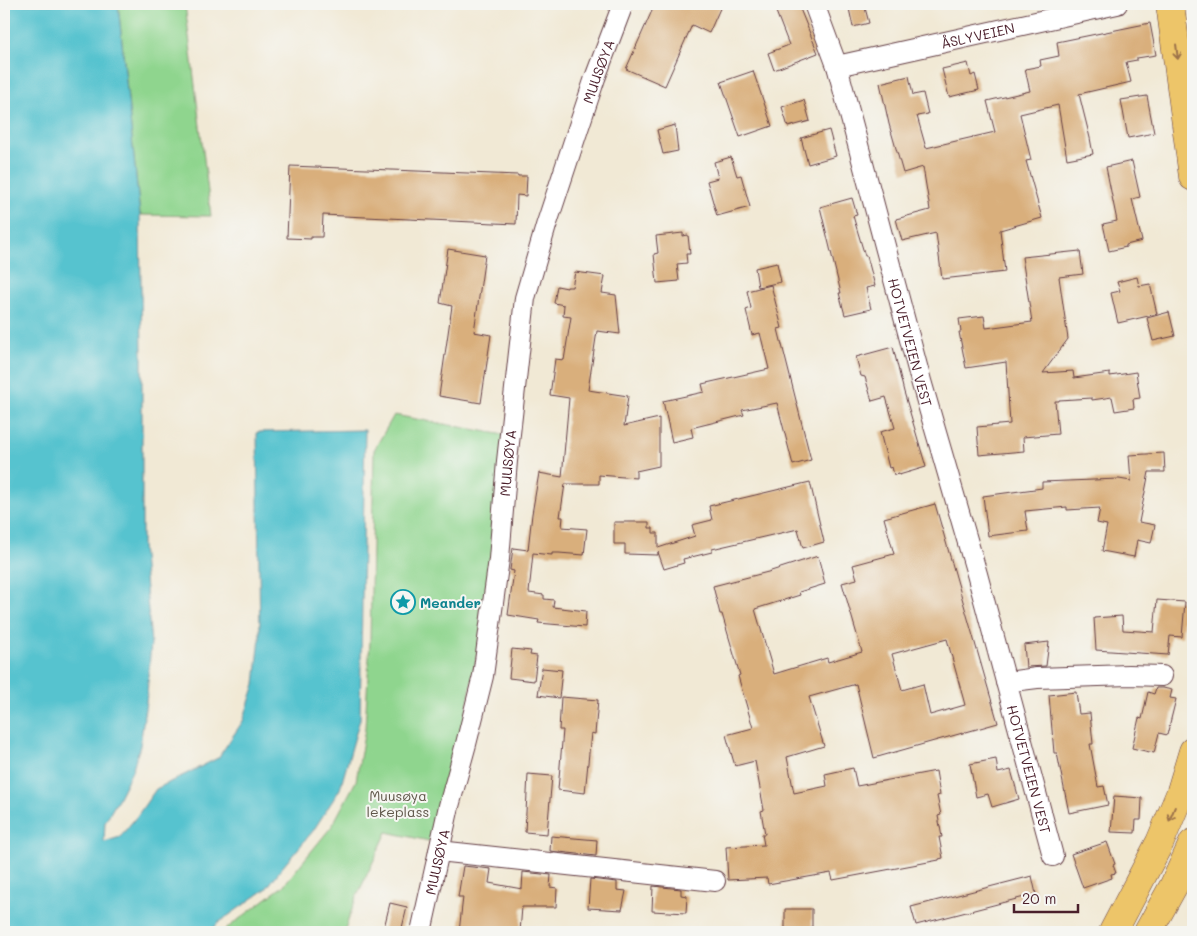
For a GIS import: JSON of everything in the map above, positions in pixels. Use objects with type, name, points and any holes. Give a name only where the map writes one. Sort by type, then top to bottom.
[{"type":"main road","points":[[1170,4],[1193,177]]},
{"type":"main road","points":[[1112,932],[1160,842],[1180,794],[1193,751]]},
{"type":"main road","points":[[1148,932],[1174,885],[1193,843]]},
{"type":"street","name":"MUUSØYA","points":[[421,932],[451,798],[483,676],[499,559],[526,298],[546,226],[579,125],[623,4]]},
{"type":"street","name":"HOTVETVEIEN VEST","points":[[814,4],[838,66],[921,381],[1053,856]]},
{"type":"street","name":"ÅSLYVEIEN","points":[[838,66],[1118,4]]},
{"type":"street","points":[[1006,682],[1046,678],[1130,675],[1162,676]]},
{"type":"street","points":[[439,851],[715,881]]},
{"type":"green space","points":[[118,4],[185,4],[211,216],[140,215]]},
{"type":"green space","name":"Muusøya lekeplass","points":[[394,415],[510,436],[504,506],[449,806],[429,841],[387,832],[356,898],[344,932],[224,932],[283,886],[332,826],[356,781],[365,729],[370,640],[374,450]]},
{"type":"water","points":[[4,4],[118,4],[140,215],[142,546],[151,643],[140,746],[132,771],[105,822],[104,842],[120,837],[156,789],[218,758],[243,721],[255,684],[260,637],[257,432],[365,430],[360,719],[340,789],[313,831],[266,889],[218,923],[210,932],[4,932]]},
{"type":"building","points":[[655,4],[722,4],[709,33],[692,25],[665,86],[626,69]]},
{"type":"building","points":[[773,4],[798,4],[818,53],[774,70],[768,53],[789,45]]},
{"type":"building","points":[[848,4],[864,4],[869,23],[853,27]]},
{"type":"building","points":[[1150,23],[1156,55],[1126,62],[1131,82],[1079,94],[1093,154],[1067,159],[1058,105],[1020,114],[1031,160],[1026,161],[1042,218],[1000,230],[1005,272],[942,279],[936,233],[902,241],[896,219],[930,210],[923,167],[903,173],[880,83],[909,76],[913,95],[923,93],[928,114],[917,116],[926,148],[995,132],[987,101],[1030,91],[1025,69],[1041,66],[1040,60],[1059,56],[1057,42]]},
{"type":"building","points":[[968,63],[971,76],[975,74],[979,90],[949,97],[942,69]]},
{"type":"building","points":[[753,71],[772,126],[740,137],[721,82]]},
{"type":"building","points":[[1147,96],[1154,133],[1128,138],[1121,100]]},
{"type":"building","points":[[804,100],[810,121],[788,127],[782,107]]},
{"type":"building","points":[[675,125],[678,151],[663,154],[657,130]]},
{"type":"building","points":[[829,130],[836,156],[808,164],[801,138]]},
{"type":"building","points":[[731,157],[737,176],[741,175],[750,207],[717,216],[707,181],[718,178],[714,162]]},
{"type":"building","points":[[1132,161],[1140,197],[1132,199],[1142,241],[1109,251],[1103,224],[1117,221],[1106,167]]},
{"type":"building","points":[[290,166],[527,176],[526,196],[517,195],[516,224],[323,215],[322,237],[311,237],[311,239],[287,238]]},
{"type":"building","points":[[852,198],[857,215],[853,216],[875,286],[866,288],[871,309],[845,315],[820,207]]},
{"type":"building","points":[[683,233],[683,236],[688,235],[690,254],[686,254],[687,263],[677,264],[679,281],[657,283],[654,254],[658,253],[656,236]]},
{"type":"building","points":[[448,249],[485,255],[474,332],[491,335],[481,403],[439,396],[452,306],[440,303]]},
{"type":"building","points":[[1080,251],[1083,274],[1059,277],[1068,339],[1043,373],[1073,371],[1074,378],[1110,373],[1110,376],[1136,372],[1140,398],[1133,399],[1134,408],[1115,411],[1112,397],[1092,400],[1092,398],[1055,401],[1058,434],[1023,437],[1024,451],[979,455],[977,427],[1010,424],[1006,362],[966,368],[959,332],[961,332],[959,319],[984,316],[986,328],[1032,322],[1022,257]]},
{"type":"building","points":[[777,263],[781,282],[758,287],[755,268]]},
{"type":"building","points":[[575,272],[605,276],[602,293],[616,295],[620,334],[597,331],[588,390],[628,396],[624,426],[659,418],[659,466],[636,471],[636,478],[599,475],[599,484],[565,484],[560,517],[563,517],[562,527],[587,529],[584,555],[533,553],[529,593],[544,595],[544,599],[554,600],[553,607],[586,611],[585,627],[538,623],[539,620],[508,615],[514,571],[510,570],[513,548],[528,550],[539,473],[562,477],[569,398],[550,395],[555,359],[564,360],[571,317],[563,316],[564,305],[554,303],[557,286],[572,287]]},
{"type":"building","points":[[1137,277],[1139,286],[1150,284],[1157,314],[1118,323],[1111,293],[1120,291],[1117,282]]},
{"type":"building","points":[[771,285],[782,328],[778,329],[811,460],[793,465],[777,403],[742,410],[744,415],[691,428],[693,437],[672,442],[663,401],[704,392],[702,384],[769,369],[760,333],[752,335],[746,310],[751,308],[747,291]]},
{"type":"building","points":[[1169,312],[1175,336],[1153,341],[1147,318]]},
{"type":"building","points":[[893,347],[926,467],[899,475],[894,475],[892,467],[889,468],[880,432],[895,428],[886,397],[872,401],[865,377],[861,376],[856,357]]},
{"type":"building","points":[[1164,453],[1165,472],[1149,472],[1139,522],[1155,525],[1151,543],[1137,540],[1134,557],[1102,551],[1107,525],[1097,523],[1100,508],[1067,510],[1067,507],[1025,511],[1028,531],[988,536],[983,496],[1042,488],[1042,482],[1119,479],[1131,481],[1129,455]]},
{"type":"building","points":[[810,482],[824,542],[803,548],[798,529],[712,549],[712,552],[683,559],[684,563],[664,569],[658,552],[658,555],[625,554],[625,544],[614,544],[614,522],[649,522],[649,528],[653,528],[653,533],[658,533],[658,548],[695,536],[692,525],[712,520],[709,506]]},
{"type":"building","points":[[935,504],[998,723],[874,758],[856,684],[809,697],[824,746],[787,757],[794,793],[827,786],[825,774],[853,768],[857,786],[936,771],[940,795],[937,796],[941,815],[938,816],[942,837],[939,837],[943,858],[833,880],[831,873],[768,884],[767,878],[728,880],[726,847],[764,845],[762,834],[765,834],[761,811],[764,810],[755,761],[735,766],[726,735],[753,728],[738,676],[740,675],[713,586],[768,572],[818,556],[825,584],[799,592],[800,595],[755,609],[774,674],[827,658],[828,662],[862,652],[842,583],[857,579],[853,565],[894,554],[884,518]],"holes":[[[947,639],[965,705],[930,715],[923,684],[902,690],[892,654]]]},
{"type":"building","points":[[1157,600],[1185,602],[1182,637],[1170,636],[1168,655],[1096,650],[1094,618],[1122,616],[1123,630],[1154,632]]},
{"type":"building","points":[[1049,642],[1046,666],[1026,667],[1024,645]]},
{"type":"building","points":[[512,649],[531,651],[530,655],[537,656],[534,681],[509,678]]},
{"type":"building","points":[[542,668],[562,670],[559,698],[538,695]]},
{"type":"building","points":[[1156,688],[1172,690],[1170,698],[1176,699],[1167,735],[1159,733],[1154,753],[1132,748],[1139,718],[1142,719],[1148,692],[1154,694]]},
{"type":"building","points":[[1076,692],[1079,714],[1090,713],[1093,744],[1090,744],[1098,787],[1104,786],[1108,805],[1069,813],[1057,753],[1054,753],[1049,695]]},
{"type":"building","points":[[561,697],[598,700],[595,734],[591,733],[585,793],[558,790],[563,730],[559,730]]},
{"type":"building","points":[[996,759],[998,773],[1011,770],[1019,799],[992,807],[988,794],[976,797],[970,764]]},
{"type":"building","points":[[528,774],[552,776],[547,834],[525,832]]},
{"type":"building","points":[[1114,796],[1142,798],[1141,820],[1136,820],[1135,833],[1111,832]]},
{"type":"building","points":[[551,836],[597,840],[596,856],[550,851]]},
{"type":"building","points":[[1107,842],[1115,864],[1113,865],[1116,873],[1111,874],[1112,878],[1083,888],[1071,854]]},
{"type":"building","points":[[463,866],[491,869],[489,883],[522,889],[523,872],[551,875],[550,887],[557,888],[556,907],[522,907],[520,932],[459,932],[463,897],[458,897]]},
{"type":"building","points":[[1032,876],[1036,894],[916,925],[911,907]]},
{"type":"building","points":[[590,879],[617,882],[617,890],[626,891],[622,910],[588,908]]},
{"type":"building","points":[[653,886],[681,889],[681,895],[687,896],[686,913],[652,911]]},
{"type":"building","points":[[390,903],[407,907],[401,932],[383,932]]},
{"type":"building","points":[[785,909],[812,909],[812,932],[785,932]]},
{"type":"place","name":"Meander","points":[[403,602]]}]
